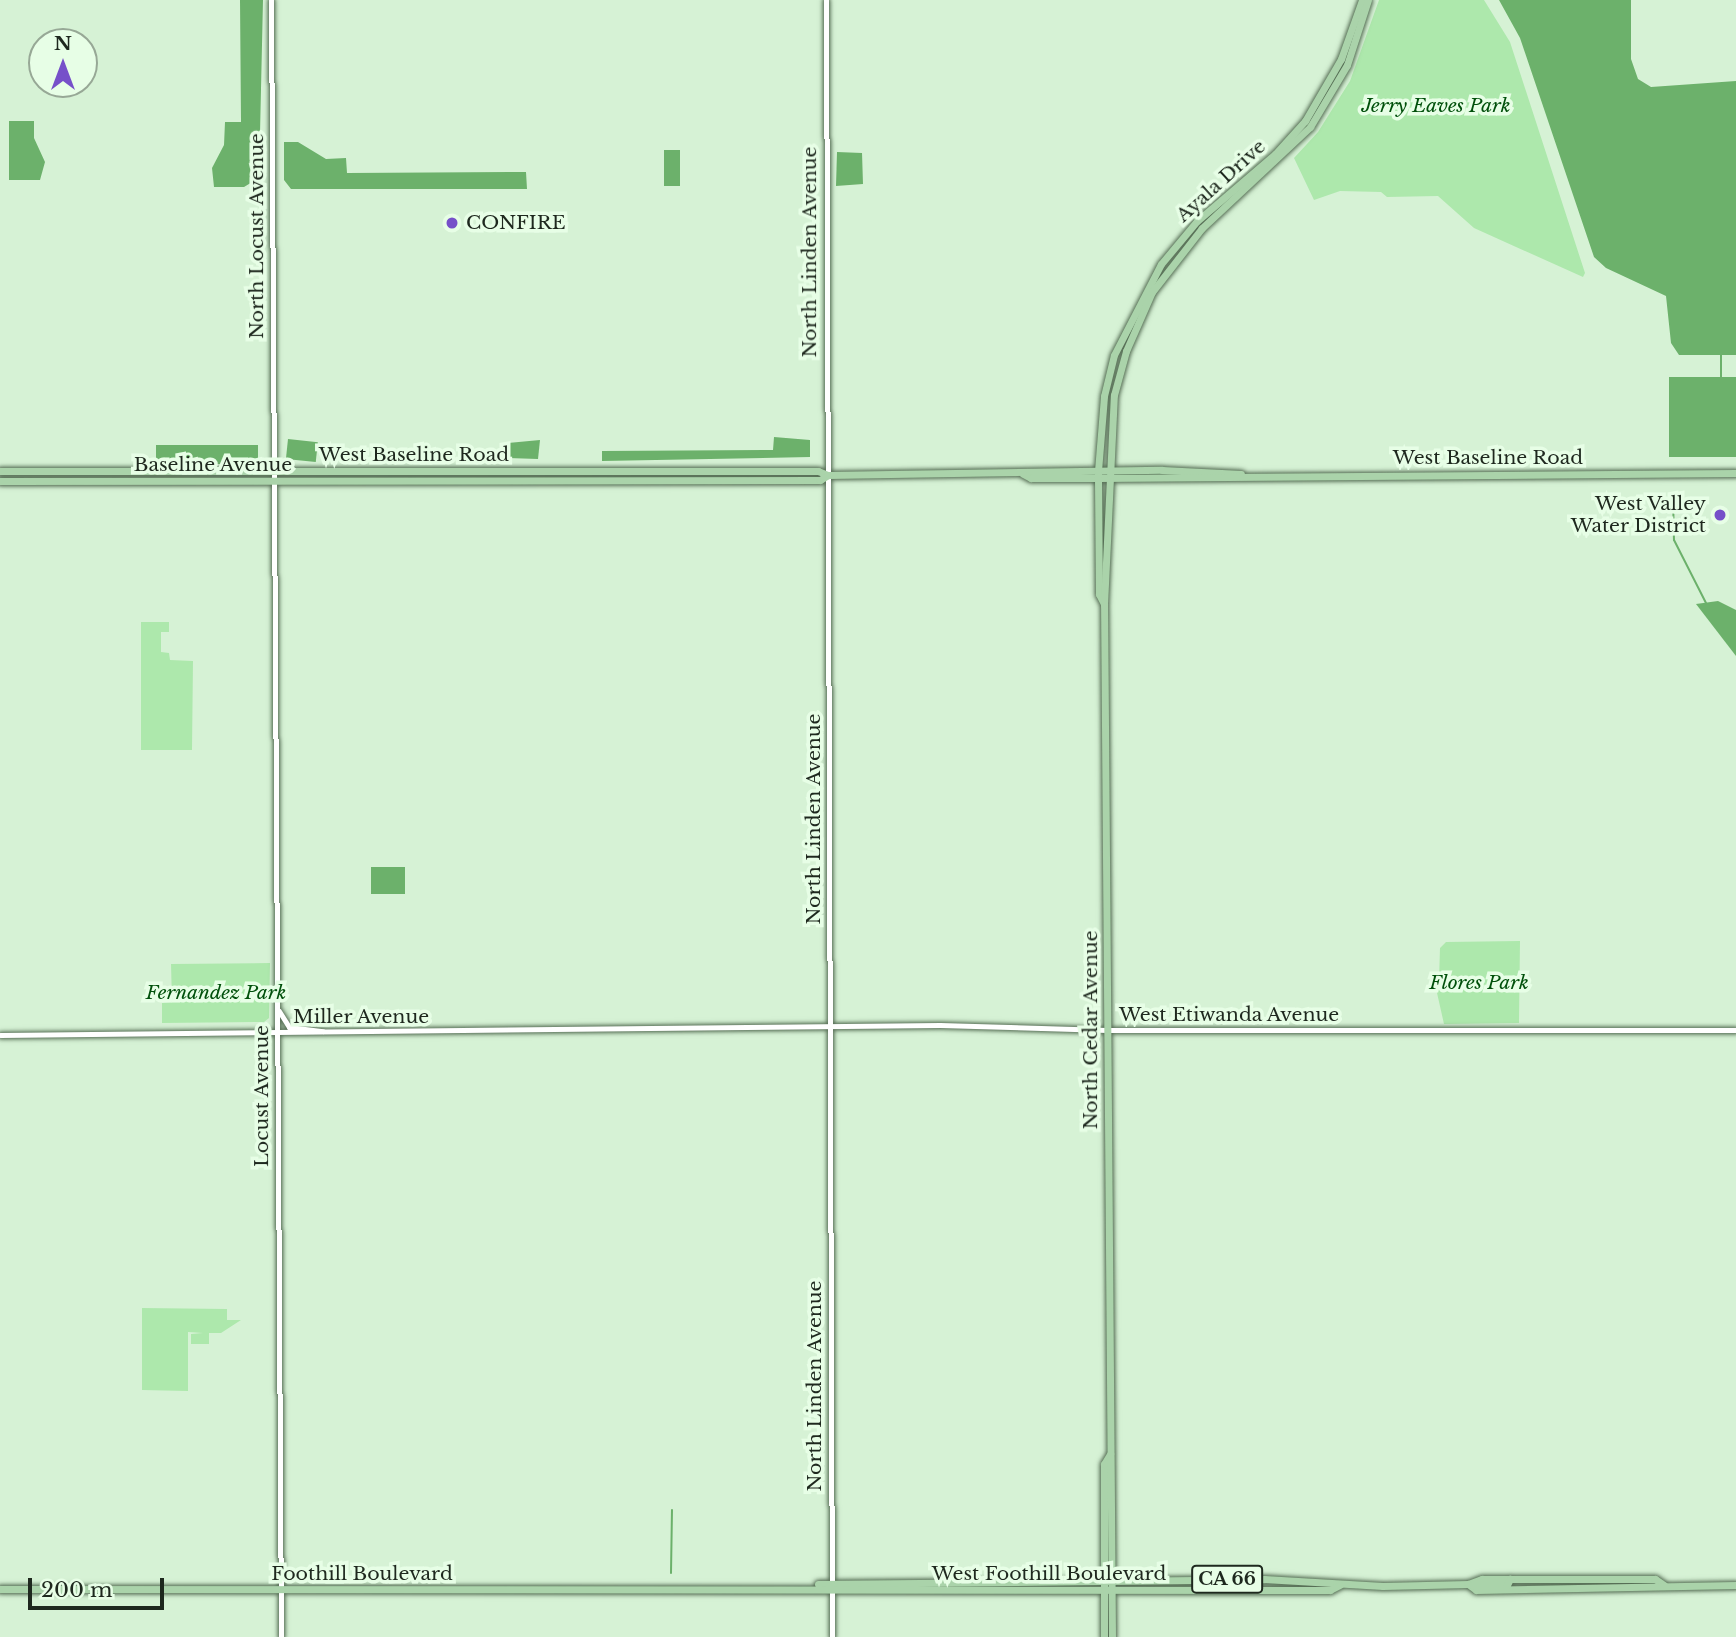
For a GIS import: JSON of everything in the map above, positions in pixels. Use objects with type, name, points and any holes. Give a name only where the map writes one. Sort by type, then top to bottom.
[{"type":"main road","name":"Ayala Drive","points":[[1098,475],[1107,379],[1146,287],[1196,221],[1275,154],[1305,121],[1341,59],[1362,0]]},
{"type":"main road","name":"Ayala Drive","points":[[1108,475],[1120,370],[1152,292],[1202,228],[1310,127],[1347,65],[1368,0]]},
{"type":"main road","name":"West Baseline Road","points":[[0,471],[818,471],[828,475],[1108,475],[1234,471],[1241,474],[1736,473]]},
{"type":"main road","name":"West Baseline Road","points":[[552,480],[820,480],[828,475]]},
{"type":"main road","name":"North Cedar Avenue","points":[[1098,475],[1099,594],[1104,605]]},
{"type":"main road","name":"North Cedar Avenue","points":[[1108,475],[1108,593],[1104,605],[1112,1506],[1108,1580]]},
{"type":"main road","name":"Baseline Avenue","points":[[0,481],[552,480]]},
{"type":"main road","name":"North Cedar Avenue","points":[[1104,1637],[1108,1580],[1104,1479],[1110,1454]]},
{"type":"main road","points":[[1104,1479],[1107,1504],[1112,1506]]},
{"type":"main road","name":"West Foothill Boulevard","points":[[557,1589],[1246,1579],[1320,1580],[1340,1585],[1468,1584],[1482,1579],[1655,1579],[1664,1585]]},
{"type":"main road","points":[[1201,1590],[1213,1585],[1239,1585],[1246,1579]]},
{"type":"main road","points":[[1268,1590],[1318,1585],[1320,1580]]},
{"type":"main road","name":"West Foothill Boulevard","points":[[1468,1584],[1476,1590],[1655,1589],[1664,1585],[1736,1585]]},
{"type":"main road","name":"West Foothill Boulevard","points":[[832,1585],[1108,1590],[1330,1590],[1340,1585]]},
{"type":"main road","name":"Foothill Boulevard","points":[[0,1590],[557,1589]]},
{"type":"main road","name":"North Cedar Avenue","points":[[1108,1590],[1112,1637]]},
{"type":"street","name":"North Locust Avenue","points":[[271,0],[276,471]]},
{"type":"street","name":"North Linden Avenue","points":[[826,0],[832,1637]]},
{"type":"street","name":"Locust Avenue","points":[[276,471],[281,1637]]},
{"type":"street","points":[[278,1007],[289,1027],[333,1033]]},
{"type":"street","name":"West Etiwanda Avenue","points":[[555,1031],[785,1030],[830,1026],[1107,1030],[1736,1030]]},
{"type":"street","name":"Miller Avenue","points":[[0,1035],[555,1031]]},
{"type":"green space","name":"Jerry Eaves Park","points":[[1379,0],[1484,0],[1510,42],[1585,273],[1583,277],[1474,228],[1438,196],[1387,197],[1381,192],[1340,191],[1314,200],[1294,158],[1318,132],[1350,81]]},
{"type":"green space","points":[[141,622],[169,622],[169,632],[161,632],[161,652],[169,653],[170,660],[193,661],[192,750],[141,750]]},
{"type":"green space","name":"Flores Park","points":[[1520,941],[1519,1023],[1444,1024],[1435,984],[1439,981],[1440,948],[1446,942]]},
{"type":"green space","name":"Fernandez Park","points":[[270,963],[269,1018],[264,1022],[162,1023],[162,1003],[172,1002],[171,964]]},
{"type":"green space","points":[[142,1308],[227,1309],[227,1320],[241,1320],[221,1333],[209,1333],[209,1344],[191,1344],[191,1334],[203,1333],[188,1332],[188,1391],[142,1390]]},
{"type":"shaded area","points":[[240,0],[263,0],[259,178],[244,187],[214,187],[212,168],[224,145],[225,122],[241,122]]},
{"type":"shaded area","points":[[1499,0],[1631,0],[1631,59],[1638,79],[1651,87],[1736,81],[1736,355],[1679,355],[1671,343],[1666,296],[1606,268],[1594,257],[1520,38]]},
{"type":"shaded area","points":[[9,121],[34,121],[34,138],[45,162],[40,180],[9,180]]},
{"type":"shaded area","points":[[284,142],[298,142],[326,159],[346,158],[347,173],[526,172],[527,189],[291,189],[284,180]]},
{"type":"shaded area","points":[[664,150],[680,150],[680,186],[664,186]]},
{"type":"shaded area","points":[[837,152],[862,153],[863,184],[836,186]]},
{"type":"shaded area","points":[[1669,377],[1736,377],[1736,457],[1669,457]]},
{"type":"shaded area","points":[[774,437],[810,440],[810,457],[602,461],[602,451],[773,450]]},
{"type":"shaded area","points":[[288,439],[318,442],[316,462],[286,459]]},
{"type":"shaded area","points":[[540,440],[538,459],[505,458],[507,443]]},
{"type":"shaded area","points":[[156,445],[258,445],[258,464],[156,464]]},
{"type":"shaded area","points":[[1718,601],[1736,610],[1736,656],[1696,604]]},
{"type":"shaded area","points":[[371,867],[405,867],[405,894],[371,894]]},
{"type":"waterway","points":[[1721,355],[1721,377]]},
{"type":"waterway","points":[[1673,497],[1674,540],[1706,603]]},
{"type":"waterway","points":[[671,1573],[672,1510]]},
{"type":"place","name":"CONFIRE","points":[[452,223]]},
{"type":"place","name":"West Valley Water District","points":[[1720,515]]}]
